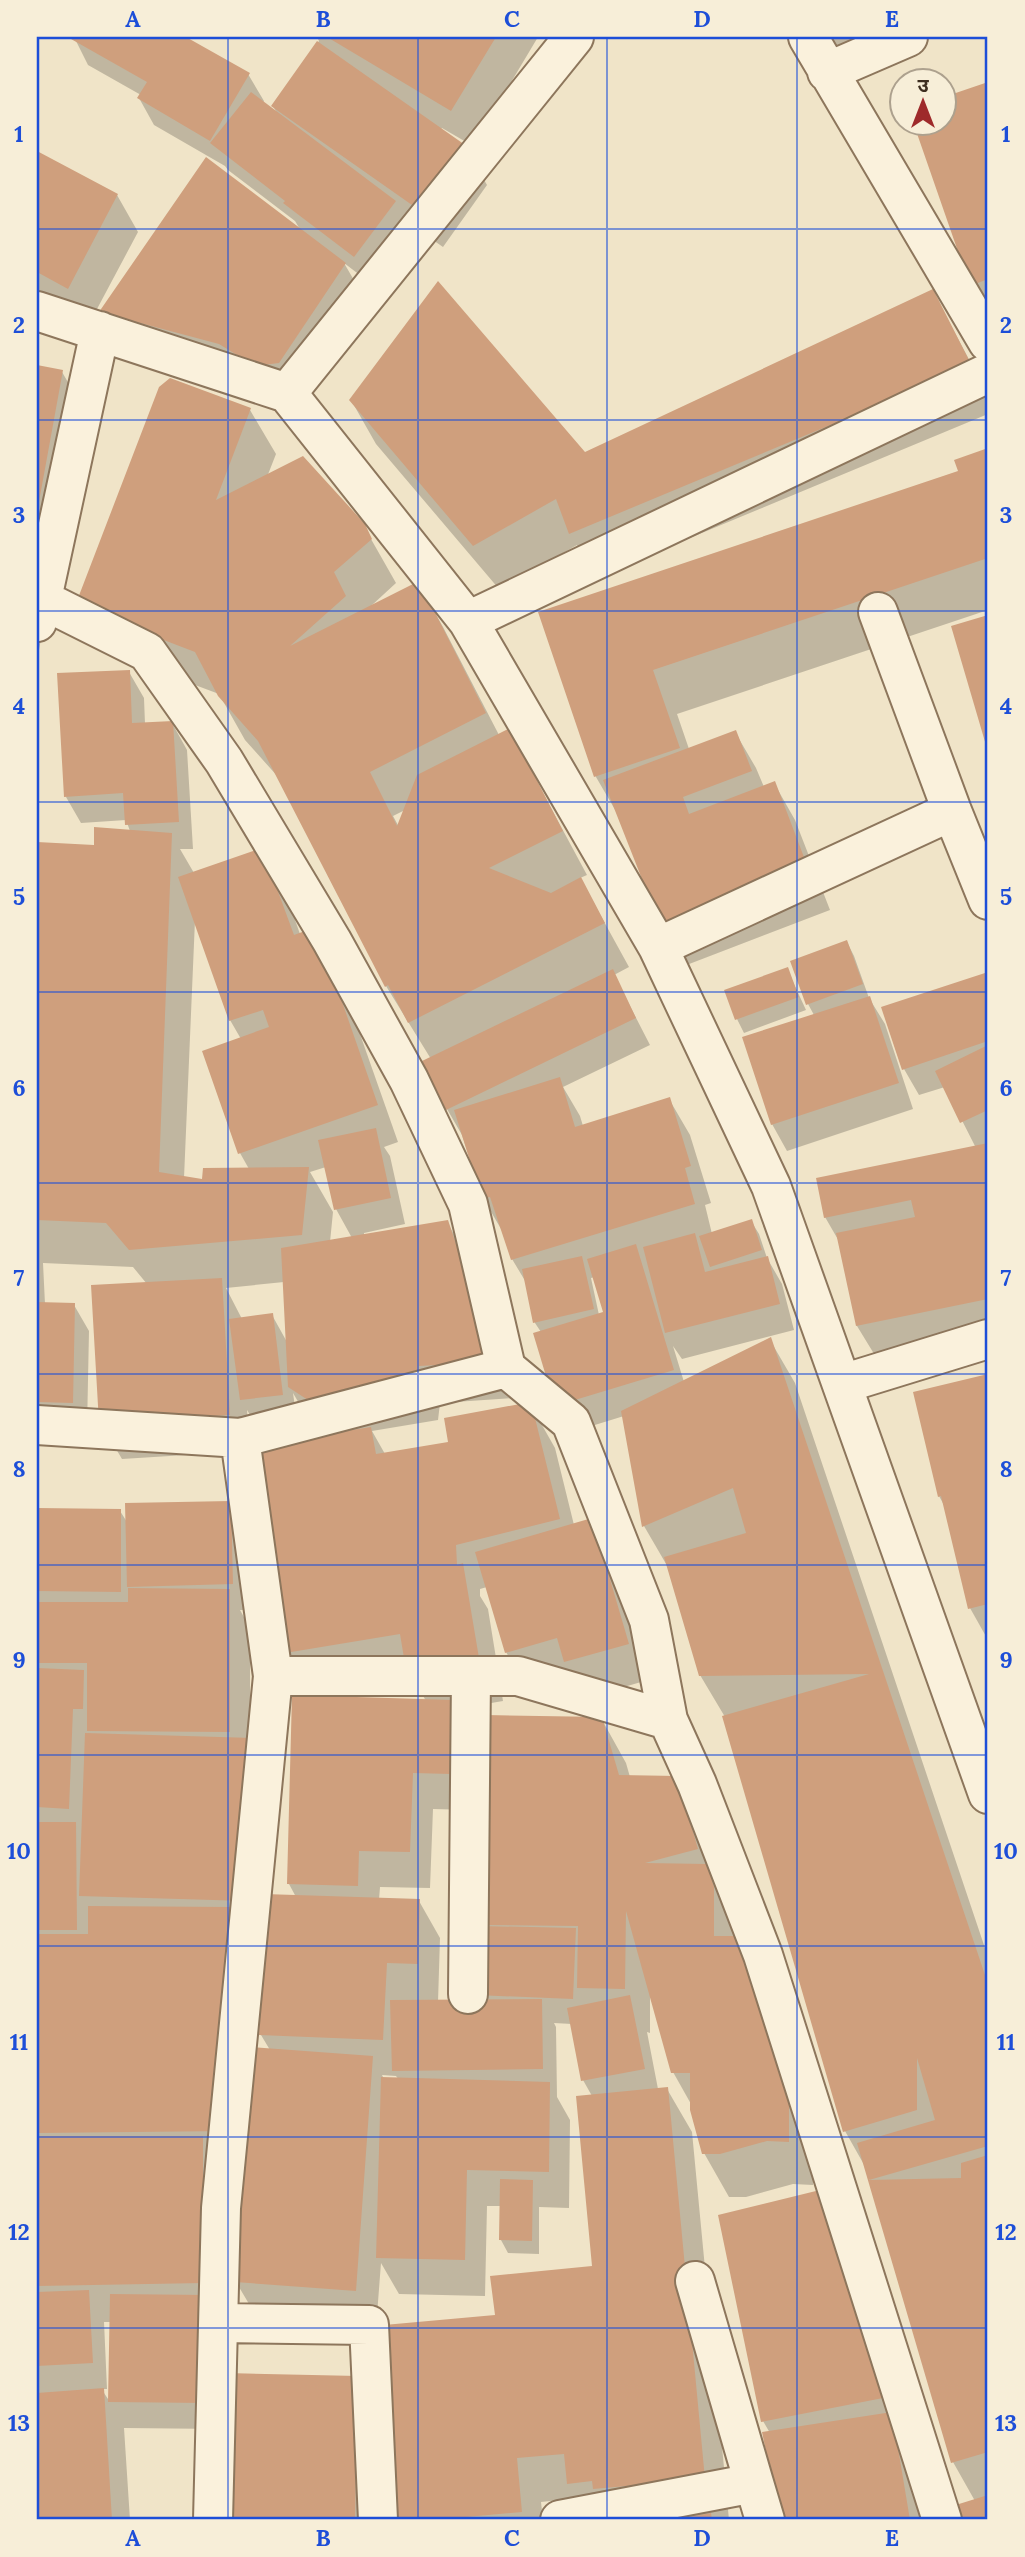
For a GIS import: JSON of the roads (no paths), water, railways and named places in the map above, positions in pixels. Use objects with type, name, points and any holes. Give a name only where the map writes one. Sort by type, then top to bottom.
[{"type":"street","points":[[287,393],[574,37]]},
{"type":"street","points":[[808,37],[988,342]]},
{"type":"street","points":[[827,72],[908,37]]},
{"type":"street","points":[[37,311],[287,393],[468,621],[658,947],[771,1186],[988,1794]]},
{"type":"street","points":[[100,331],[39,610],[147,652],[224,761],[332,941],[409,1080],[468,1203],[506,1368],[570,1422],[649,1620],[668,1720],[697,1784],[763,1955],[942,2520]]},
{"type":"street","points":[[468,621],[988,373]]},
{"type":"street","points":[[878,612],[988,900]]},
{"type":"street","points":[[658,947],[952,811]]},
{"type":"street","points":[[842,1384],[988,1339]]},
{"type":"street","points":[[37,1425],[240,1438],[506,1368]]},
{"type":"street","points":[[213,2520],[221,2208],[273,1676],[240,1438]]},
{"type":"street","points":[[273,1676],[518,1676],[668,1720]]},
{"type":"street","points":[[468,1994],[471,1676]]},
{"type":"street","points":[[695,2281],[765,2520]]},
{"type":"street","points":[[219,2323],[369,2325],[378,2520]]},
{"type":"street","points":[[560,2520],[754,2483]]}]
